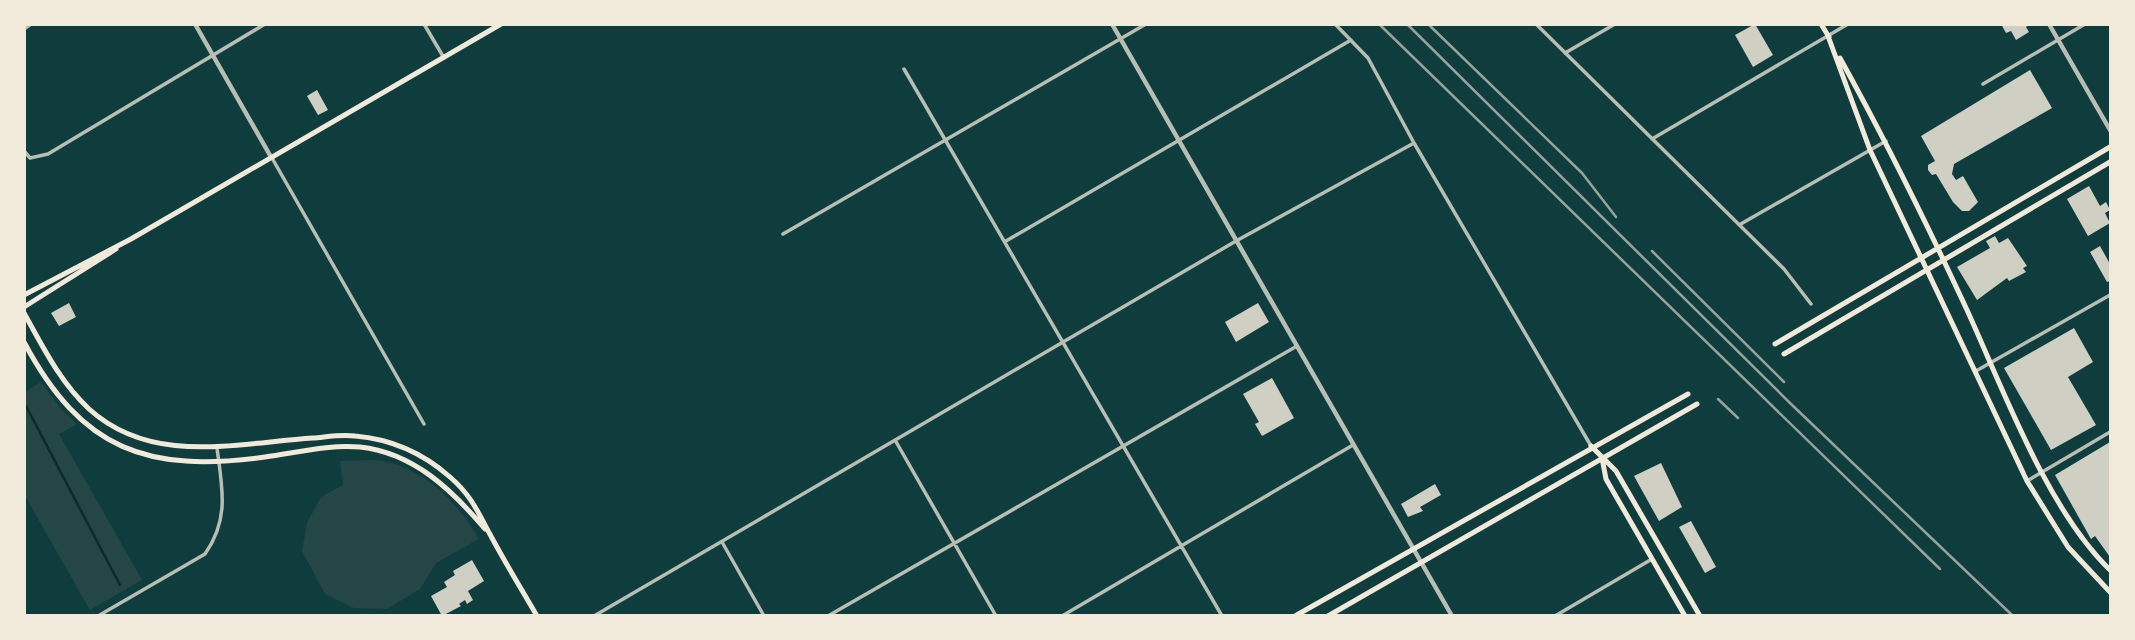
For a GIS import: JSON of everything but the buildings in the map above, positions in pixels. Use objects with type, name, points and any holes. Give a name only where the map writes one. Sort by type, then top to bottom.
[{"type":"main road","points":[[489,534],[480,510],[450,477],[410,450],[379,440],[353,435],[217,448],[176,447],[142,440],[114,427],[91,410],[68,387],[24,310],[131,239],[502,24]]},
{"type":"main road","points":[[1821,24],[1886,141],[2043,471],[2082,538],[2110,570]]},
{"type":"main road","points":[[1828,36],[1870,150],[2027,481],[2068,547],[2110,592]]},
{"type":"main road","points":[[1775,344],[2110,147]]},
{"type":"main road","points":[[1784,354],[2110,162]]},
{"type":"main road","points":[[24,295],[131,239]]},
{"type":"main road","points":[[24,342],[58,397],[109,440],[159,460],[219,463],[359,447],[402,459],[452,491],[489,534],[537,615]]},
{"type":"main road","points":[[1294,615],[1591,446],[1688,394]]},
{"type":"main road","points":[[1328,615],[1697,404]]},
{"type":"main road","points":[[1591,446],[1616,471],[1700,615]]},
{"type":"main road","points":[[1602,458],[1606,479],[1685,615]]},
{"type":"street","points":[[24,29],[32,24]]},
{"type":"street","points":[[195,24],[424,424]]},
{"type":"street","points":[[24,151],[30,158],[48,154],[265,24]]},
{"type":"street","points":[[424,24],[443,58]]},
{"type":"street","points":[[1112,24],[1452,615]]},
{"type":"street","points":[[783,234],[1146,24]]},
{"type":"street","points":[[1335,24],[1368,58],[1413,142],[1591,446]]},
{"type":"street","points":[[1536,24],[1784,269],[1811,304]]},
{"type":"street","points":[[1565,53],[1615,24]]},
{"type":"street","points":[[1652,139],[1848,24]]},
{"type":"street","points":[[2049,24],[2110,131]]},
{"type":"street","points":[[1983,84],[2085,24]]},
{"type":"street","points":[[1006,241],[1351,40]]},
{"type":"street","points":[[904,69],[1222,615]]},
{"type":"street","points":[[1739,225],[1886,141]]},
{"type":"street","points":[[594,615],[1236,241],[1413,142]]},
{"type":"street","points":[[1976,371],[2110,295]]},
{"type":"street","points":[[828,615],[1297,346]]},
{"type":"street","points":[[2027,481],[2110,432]]},
{"type":"street","points":[[895,440],[996,615]]},
{"type":"street","points":[[1062,615],[1353,445]]},
{"type":"street","points":[[98,615],[205,554],[214,541],[222,516],[224,498],[217,448]]},
{"type":"street","points":[[722,542],[764,615]]},
{"type":"street","points":[[1555,615],[1652,559]]},
{"type":"shaded area","points":[[41,382],[61,409],[77,424],[59,434],[142,580],[90,610],[25,496],[25,392]]},
{"type":"shaded area","points":[[340,461],[384,461],[414,472],[451,501],[479,539],[436,563],[420,589],[387,609],[354,608],[325,594],[302,551],[307,523],[321,497],[343,485]]},
{"type":"waterway","points":[[26,406],[120,585]]},
{"type":"railway","points":[[1379,24],[1940,569]]},
{"type":"railway","points":[[1407,24],[1791,404],[2013,616]]},
{"type":"railway","points":[[1428,24],[1582,173],[1616,217]]},
{"type":"railway","points":[[1652,251],[1784,382]]},
{"type":"railway","points":[[1718,399],[1738,418]]}]
